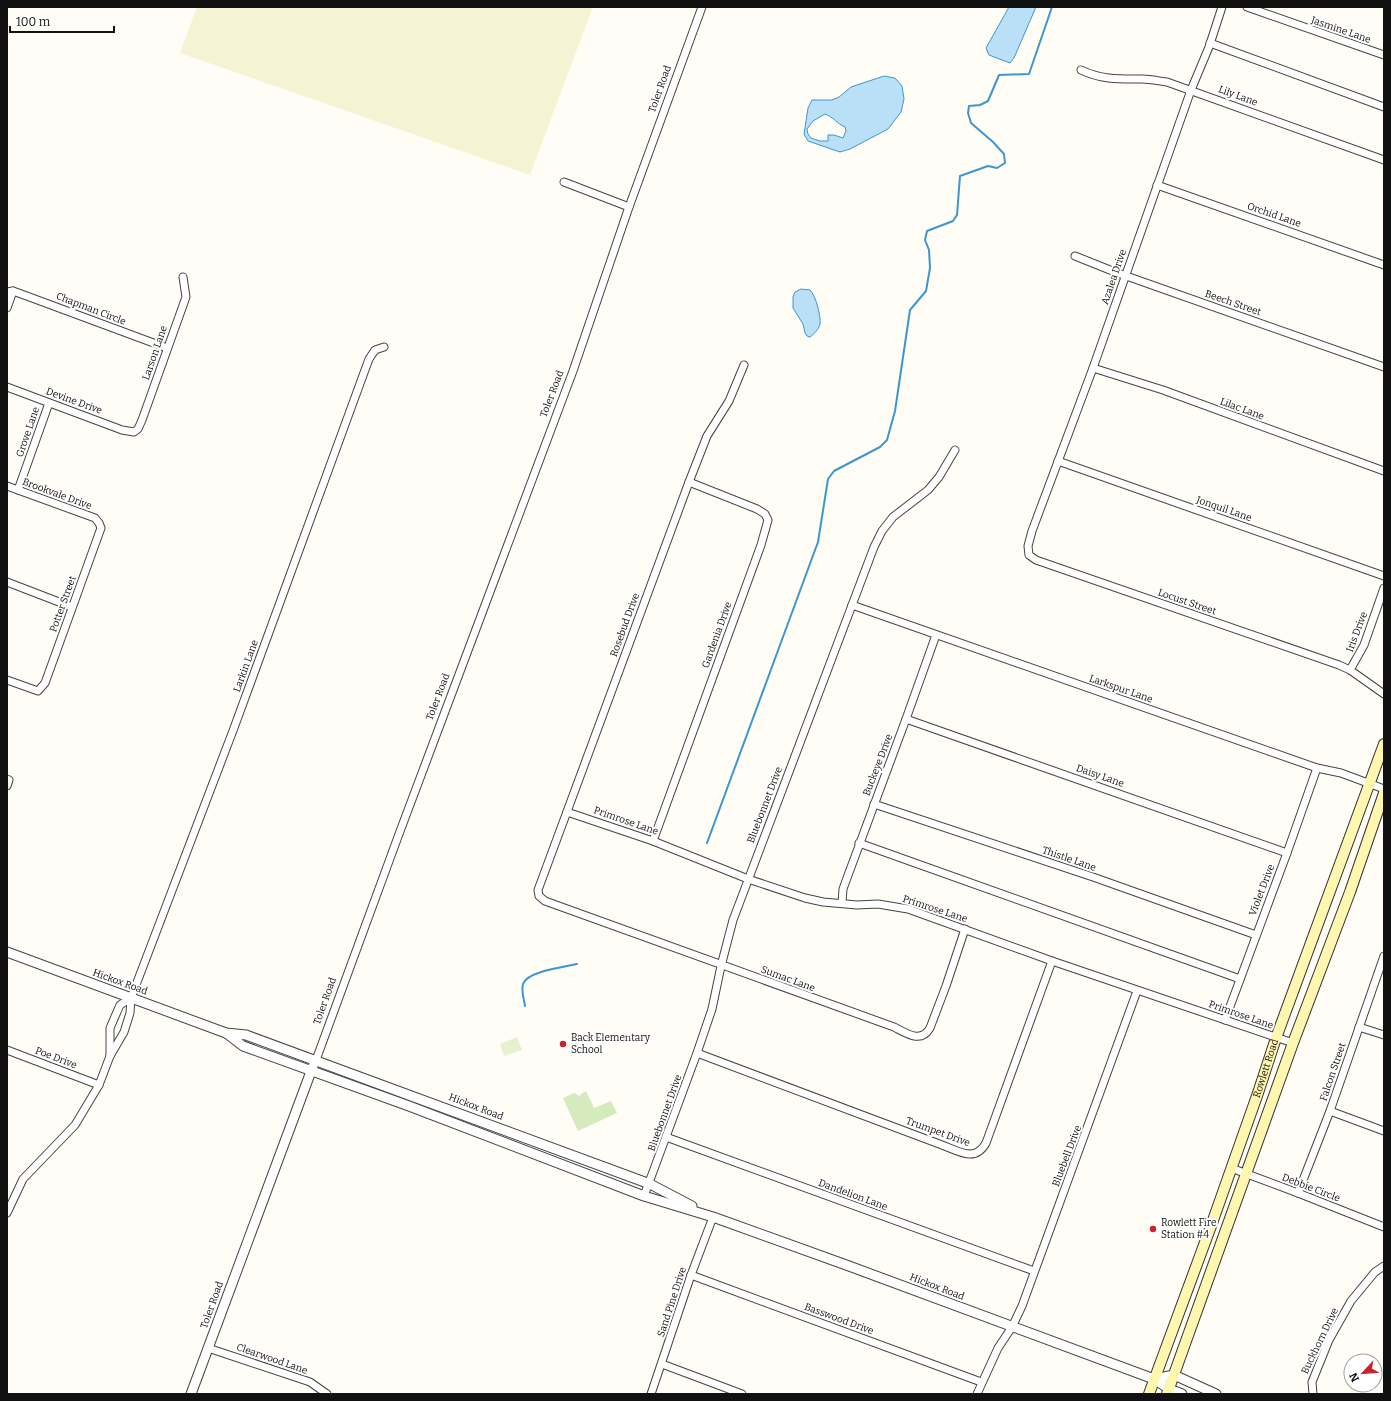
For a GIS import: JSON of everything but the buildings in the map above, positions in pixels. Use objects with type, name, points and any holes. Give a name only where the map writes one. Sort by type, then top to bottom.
[{"type":"main road","name":"Rowlett Road","points":[[1149,1394],[1231,1168],[1276,1038],[1384,744]]},
{"type":"main road","name":"Rowlett Road","points":[[1168,1392],[1293,1044],[1348,899],[1384,793]]},
{"type":"street","name":"Toler Road","points":[[190,1394],[573,371],[629,207],[702,7]]},
{"type":"street","name":"Azalea Drive","points":[[1029,555],[1028,546],[1032,531],[1093,368],[1157,185],[1222,7]]},
{"type":"street","name":"Jasmine Lane","points":[[1246,7],[1384,55]]},
{"type":"street","points":[[1210,43],[1384,107]]},
{"type":"street","name":"Lily Lane","points":[[1081,70],[1094,76],[1116,80],[1144,79],[1159,81],[1191,90],[1384,160]]},
{"type":"street","points":[[564,182],[629,207]]},
{"type":"street","name":"Orchid Lane","points":[[1157,185],[1384,265]]},
{"type":"street","name":"Beech Street","points":[[1075,256],[1114,272],[1384,367]]},
{"type":"street","name":"Larson Lane","points":[[134,432],[138,429],[142,420],[186,297],[183,277]]},
{"type":"street","points":[[7,308],[10,292]]},
{"type":"street","name":"Chapman Circle","points":[[10,292],[167,348]]},
{"type":"street","name":"Larkin Lane","points":[[131,998],[232,735],[369,359],[375,350],[384,347]]},
{"type":"street","name":"Rosebud Drive","points":[[539,896],[538,890],[689,482],[707,436],[729,401],[744,365]]},
{"type":"street","name":"Lilac Lane","points":[[1093,368],[1163,390],[1384,471]]},
{"type":"street","name":"Devine Drive","points":[[7,387],[122,430],[134,432]]},
{"type":"street","name":"Grove Lane","points":[[18,490],[48,403]]},
{"type":"street","name":"Bluebonnet Drive","points":[[644,1196],[650,1184],[712,1009],[733,920],[874,547],[882,531],[894,517],[928,490],[939,477],[955,450]]},
{"type":"street","name":"Jonquil Lane","points":[[1058,461],[1384,576]]},
{"type":"street","name":"Gardenia Drive","points":[[653,841],[761,545],[768,520],[765,514],[757,510],[689,482]]},
{"type":"street","name":"Brookvale Drive","points":[[7,486],[95,518],[99,523]]},
{"type":"street","name":"Potter Street","points":[[7,680],[38,691],[45,683],[99,536],[101,528],[99,523]]},
{"type":"street","name":"Locust Street","points":[[1029,555],[1036,560],[1350,670]]},
{"type":"street","points":[[7,582],[72,607]]},
{"type":"street","name":"Iris Drive","points":[[1350,670],[1364,645],[1384,588]]},
{"type":"street","name":"Larkspur Lane","points":[[852,605],[1316,768],[1341,773],[1384,788]]},
{"type":"street","name":"Buckeye Drive","points":[[842,903],[843,889],[936,634]]},
{"type":"street","points":[[1350,670],[1384,694]]},
{"type":"street","name":"Daisy Lane","points":[[906,719],[1287,853]]},
{"type":"street","name":"Violet Drive","points":[[1225,1020],[1287,853],[1316,768]]},
{"type":"street","name":"Thistle Lane","points":[[874,804],[1093,877],[1256,935]]},
{"type":"street","name":"Primrose Lane","points":[[567,812],[653,841],[748,879],[805,898],[823,902],[857,905],[878,904],[908,909],[1052,961],[1293,1044]]},
{"type":"street","points":[[859,844],[1240,979]]},
{"type":"street","name":"Sumac Lane","points":[[539,896],[545,901],[913,1036],[927,1034],[930,1028],[965,929]]},
{"type":"street","name":"Hickox Road","points":[[7,952],[226,1033],[246,1035],[316,1060],[650,1184],[713,1217]]},
{"type":"street","name":"Falcon Street","points":[[1298,1192],[1330,1111],[1384,956]]},
{"type":"street","name":"Trumpet Drive","points":[[697,1053],[969,1155],[976,1154],[982,1150],[986,1143],[1052,961]]},
{"type":"street","name":"Bluebell Drive","points":[[977,1394],[981,1382],[998,1348],[1012,1327],[1022,1306],[1138,991]]},
{"type":"street","points":[[110,1056],[110,1028],[120,1006],[131,998]]},
{"type":"street","points":[[7,1213],[23,1179],[75,1125],[99,1085],[110,1056],[124,1032],[130,1013],[131,998]]},
{"type":"street","points":[[1359,1027],[1384,1035]]},
{"type":"street","name":"Hickox Road","points":[[226,1033],[243,1046],[477,1132],[644,1196],[713,1217],[1154,1378],[1168,1392],[1182,1394]]},
{"type":"street","name":"Poe Drive","points":[[7,1050],[99,1085]]},
{"type":"street","points":[[1330,1111],[1384,1131]]},
{"type":"street","points":[[477,1132],[481,1121]]},
{"type":"street","name":"Dandelion Lane","points":[[666,1137],[1034,1271]]},
{"type":"street","points":[[494,1139],[500,1138],[557,1160],[562,1158],[567,1153]]},
{"type":"street","name":"Debbie Circle","points":[[1231,1168],[1298,1192],[1384,1227]]},
{"type":"street","name":"Sand Pine Drive","points":[[651,1394],[691,1275],[713,1217]]},
{"type":"street","name":"Buckhorn Drive","points":[[1313,1392],[1312,1382],[1330,1340],[1351,1301],[1375,1272],[1384,1266]]},
{"type":"street","name":"Basswood Drive","points":[[691,1275],[981,1382]]},
{"type":"street","name":"Clearwood Lane","points":[[208,1348],[310,1382],[327,1394]]},
{"type":"street","points":[[662,1364],[742,1394]]},
{"type":"street","points":[[1174,1375],[1216,1394]]},
{"type":"street","name":"Hickox Road","points":[[1154,1378],[1174,1375]]},
{"type":"shaded area","points":[[197,7],[593,7],[530,175],[180,53]]},
{"type":"green space","points":[[517,1037],[522,1050],[504,1056],[500,1044]]},
{"type":"green space","points":[[586,1091],[594,1108],[611,1101],[617,1113],[578,1131],[563,1098],[574,1093],[580,1096]]},
{"type":"water","points":[[1009,7],[1036,7],[1014,58],[1010,63],[989,55],[986,48]]},
{"type":"water","points":[[884,76],[895,78],[902,86],[904,99],[901,112],[888,129],[850,149],[840,152],[808,141],[804,134],[808,108],[812,100],[832,100],[839,97],[851,87]],"holes":[[[825,114],[845,127],[846,131],[843,138],[834,135],[828,135],[828,141],[820,141],[811,138],[807,129],[813,121]]]},
{"type":"water","points":[[801,289],[810,290],[819,311],[820,324],[810,337],[805,333],[803,324],[793,308],[793,297],[795,292]]},
{"type":"waterway","points":[[707,843],[818,542],[828,479],[834,471],[880,447],[887,440],[895,411],[910,310],[926,291],[930,268],[929,250],[925,240],[927,231],[953,221],[957,215],[960,176],[988,166],[997,168],[1005,163],[1004,154],[993,142],[971,123],[968,113],[969,106],[980,105],[988,101],[999,75],[1029,74],[1052,7]]},
{"type":"waterway","points":[[525,1006],[522,989],[526,980],[539,973],[577,964]]},
{"type":"place","name":"Back Elementary School","points":[[563,1044]]},
{"type":"place","name":"Rowlett Fire Station #4","points":[[1153,1229]]}]
